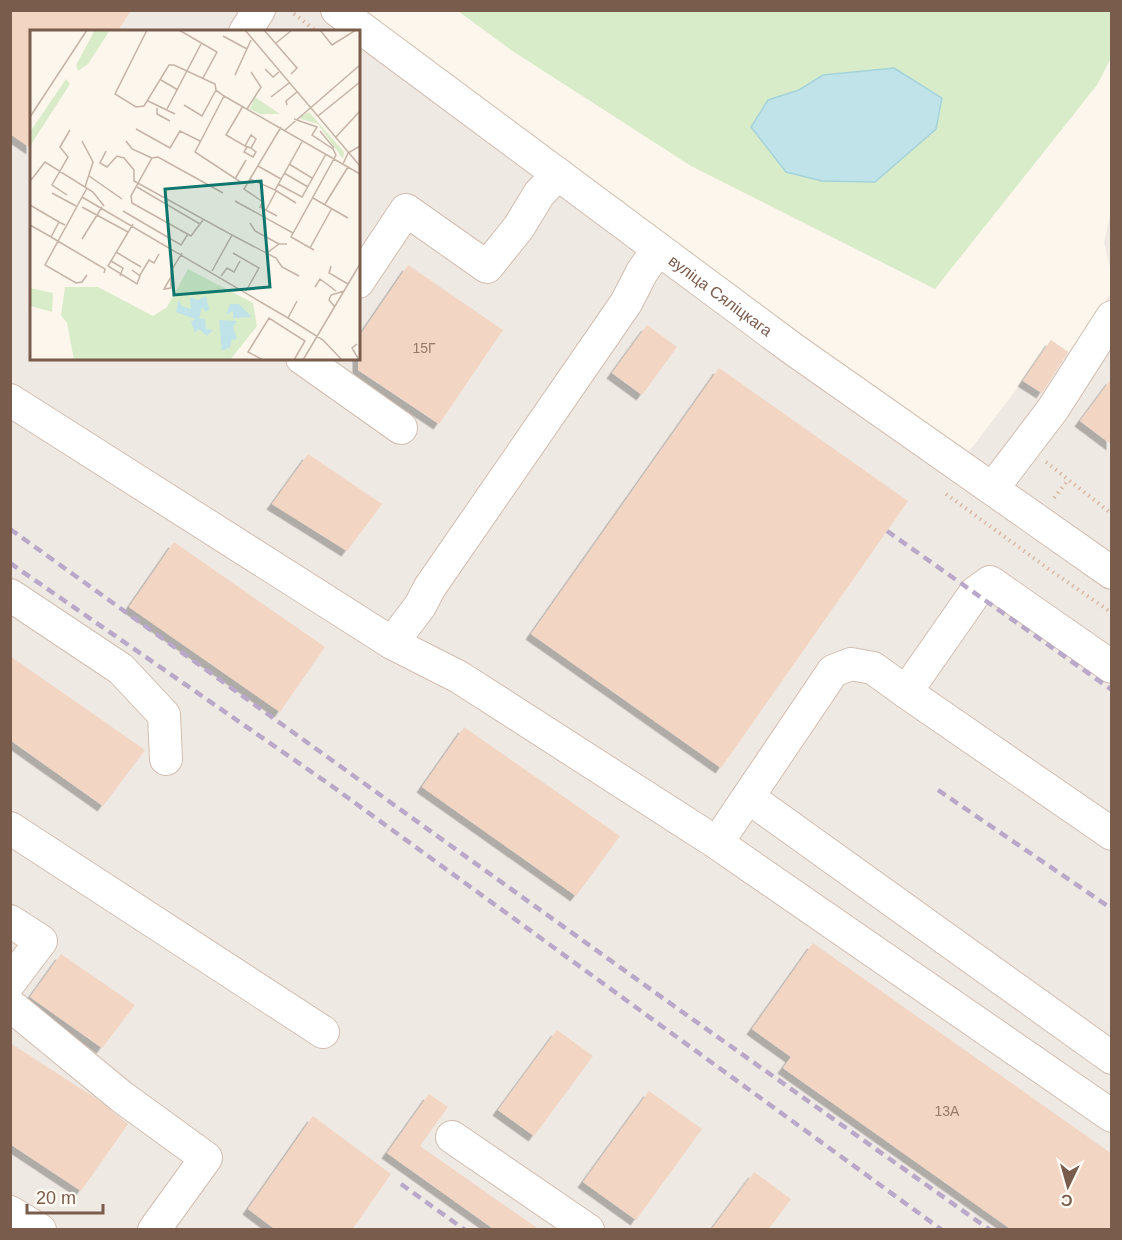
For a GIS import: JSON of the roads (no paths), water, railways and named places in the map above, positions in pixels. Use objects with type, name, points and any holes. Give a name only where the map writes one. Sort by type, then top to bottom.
[{"type":"street","points":[[247,30],[259,10]]},
{"type":"street","name":"вуліца Сяліцкага","points":[[337,10],[793,349],[1112,573]]},
{"type":"street","points":[[360,279],[406,210],[487,267],[519,227],[539,194],[558,174]]},
{"type":"street","points":[[392,643],[420,606],[430,587],[626,303],[642,272],[658,249]]},
{"type":"street","points":[[993,489],[1053,409],[1112,317]]},
{"type":"street","points":[[305,360],[402,428]]},
{"type":"street","points":[[10,400],[392,643],[459,677],[717,843],[1112,1116]]},
{"type":"street","points":[[906,692],[975,593],[990,582],[1112,667]]},
{"type":"street","points":[[10,595],[121,669],[164,715],[166,759]]},
{"type":"street","points":[[717,843],[834,671],[851,664],[873,668],[1112,834]]},
{"type":"street","points":[[748,797],[1112,1058]]},
{"type":"street","points":[[10,828],[323,1032]]},
{"type":"street","points":[[10,921],[41,941],[10,982]]},
{"type":"street","points":[[10,1005],[122,1097],[206,1158],[154,1230]]},
{"type":"street","points":[[452,1137],[588,1230]]},
{"type":"street","points":[[10,1212],[40,1230]]},
{"type":"water","points":[[894,68],[942,98],[936,129],[875,182],[822,181],[786,172],[751,127],[768,100],[799,90],[823,75]]},
{"type":"railway","points":[[10,529],[990,1230]]},
{"type":"railway","points":[[887,531],[1112,690]]},
{"type":"railway","points":[[10,563],[329,784],[942,1230]]},
{"type":"railway","points":[[938,790],[1112,909]]},
{"type":"railway","points":[[401,1184],[465,1230]]}]
